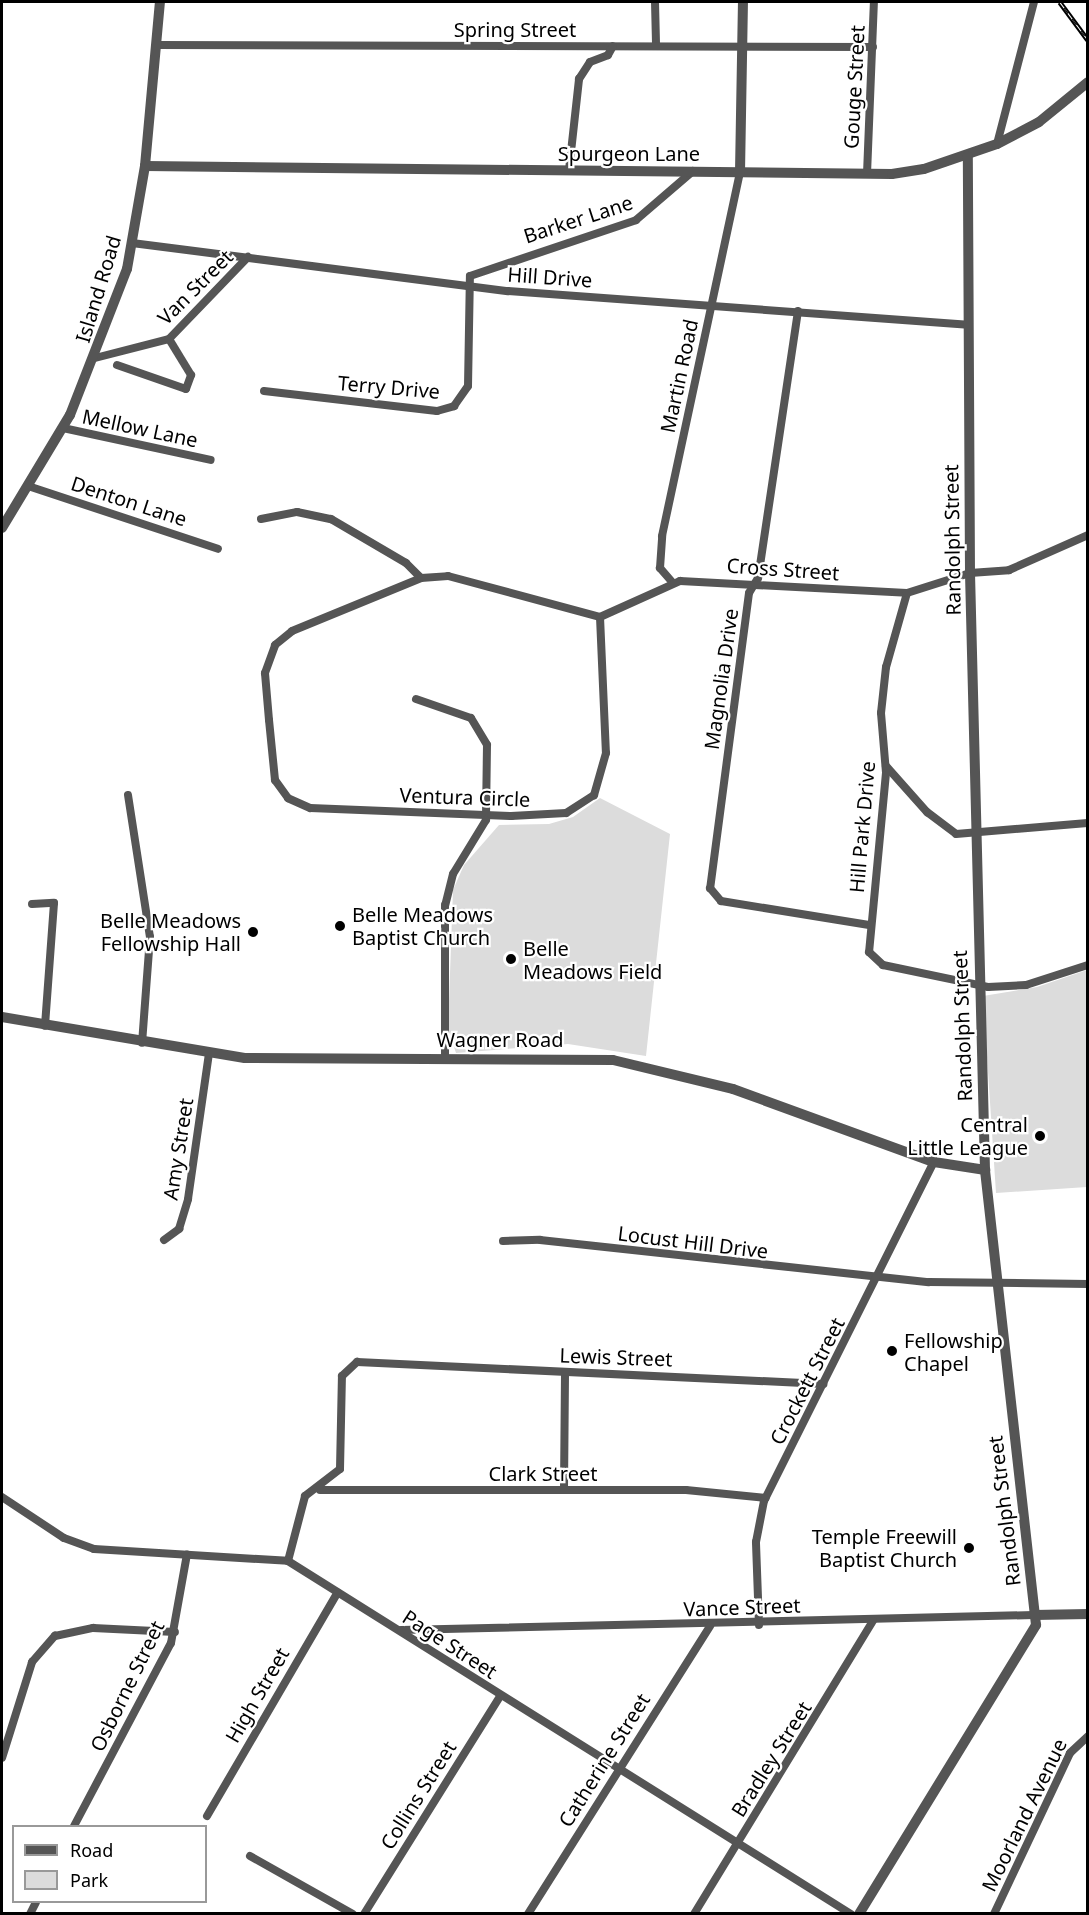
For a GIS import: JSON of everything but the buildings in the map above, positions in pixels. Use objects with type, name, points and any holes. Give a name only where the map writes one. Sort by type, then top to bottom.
[{"type":"street","name":"Island Road","points":[[2,528],[63,428],[95,358],[132,243],[145,166],[160,2]]},
{"type":"street","points":[[655,2],[656,44]]},
{"type":"street","points":[[740,172],[743,2]]},
{"type":"street","name":"Gouge Street","points":[[867,174],[874,2]]},
{"type":"street","points":[[997,144],[1034,2]]},
{"type":"street","name":"Spring Street","points":[[156,45],[741,44],[873,47]]},
{"type":"street","points":[[569,170],[579,79],[590,62],[609,55],[613,46]]},
{"type":"street","name":"Spurgeon Lane","points":[[145,166],[867,174],[924,170],[997,144],[1039,122],[1088,82]]},
{"type":"street","name":"Randolph Street","points":[[859,1914],[1028,1641],[1034,1615],[985,1170],[978,984],[970,573],[968,156]]},
{"type":"street","name":"Barker Lane","points":[[467,284],[474,272],[489,266],[636,220],[693,171]]},
{"type":"street","name":"Martin Road","points":[[673,583],[660,568],[661,545],[740,172]]},
{"type":"street","name":"Hill Drive","points":[[132,243],[508,291],[711,303],[968,325]]},
{"type":"street","name":"Van Street","points":[[95,358],[168,339],[248,257]]},
{"type":"street","name":"Terry Drive","points":[[264,391],[437,411],[454,406],[468,386],[467,284]]},
{"type":"street","name":"Magnolia Drive","points":[[798,311],[754,585],[749,593],[710,888],[721,901],[869,925]]},
{"type":"street","points":[[117,365],[182,389],[192,382],[168,339]]},
{"type":"street","name":"Mellow Lane","points":[[63,428],[212,460]]},
{"type":"street","name":"Denton Lane","points":[[28,486],[218,549]]},
{"type":"street","points":[[261,519],[297,512],[331,519],[406,562],[421,578]]},
{"type":"street","name":"Cross Street","points":[[600,617],[673,583],[907,593],[970,573],[1009,570],[1088,535]]},
{"type":"street","name":"Ventura Circle","points":[[448,576],[600,617],[606,753],[597,788],[566,813],[486,814],[310,808],[288,798],[274,780],[266,673],[275,645],[292,631],[421,578],[448,576]]},
{"type":"street","name":"Hill Park Drive","points":[[907,593],[886,667],[881,713],[886,766],[868,946],[877,962],[978,984],[1026,985],[1088,965]]},
{"type":"street","points":[[416,699],[463,713],[479,726],[487,745],[486,814],[447,894],[445,1058]]},
{"type":"street","points":[[886,766],[939,823],[956,834],[975,836],[1088,823]]},
{"type":"street","points":[[128,795],[150,937],[142,1043]]},
{"type":"street","points":[[32,904],[54,903],[45,1026]]},
{"type":"street","name":"Wagner Road","points":[[2,1017],[209,1054],[445,1058],[579,1057],[635,1063],[733,1089],[934,1162],[985,1170]]},
{"type":"street","name":"Amy Street","points":[[165,1240],[179,1229],[188,1199],[209,1054]]},
{"type":"street","name":"Crockett Street","points":[[759,1625],[756,1542],[765,1498],[934,1162]]},
{"type":"street","name":"Locust Hill Drive","points":[[503,1241],[540,1240],[878,1277],[998,1283],[1088,1284]]},
{"type":"street","name":"Lewis Street","points":[[288,1561],[302,1501],[319,1490],[341,1463],[338,1421],[345,1370],[357,1362],[823,1384]]},
{"type":"street","points":[[564,1489],[565,1372]]},
{"type":"street","name":"Clark Street","points":[[319,1490],[564,1489],[748,1493],[765,1498]]},
{"type":"street","name":"Page Street","points":[[2,1497],[79,1544],[112,1552],[187,1554],[288,1561],[851,1914]]},
{"type":"street","name":"Osborne Street","points":[[75,1825],[175,1632],[187,1554]]},
{"type":"street","name":"High Street","points":[[207,1816],[338,1592]]},
{"type":"street","name":"Vance Street","points":[[397,1630],[759,1625],[1088,1614]]},
{"type":"street","name":"Bradley Street","points":[[694,1914],[873,1621]]},
{"type":"street","name":"Catherine Street","points":[[528,1914],[618,1768],[710,1626]]},
{"type":"street","points":[[2,1758],[32,1662],[55,1636],[93,1628],[175,1632]]},
{"type":"street","name":"Collins Street","points":[[364,1914],[500,1696]]},
{"type":"street","name":"Moorland Avenue","points":[[994,1914],[1070,1753],[1088,1736]]},
{"type":"street","points":[[250,1856],[353,1914]]},
{"type":"green space","points":[[600,798],[670,834],[646,1056],[568,1044],[456,1053],[448,1029],[453,890],[464,865],[499,825],[549,824],[573,817]]},
{"type":"green space","points":[[1087,970],[1087,1187],[996,1193],[983,996],[1037,987]]},
{"type":"railway","points":[[1060,2],[1088,40]]},
{"type":"place","name":"Belle Meadows Baptist Church","points":[[340,926]]},
{"type":"place","name":"Belle Meadows Fellowship Hall","points":[[253,932]]},
{"type":"place","name":"Belle Meadows Field","points":[[511,959]]},
{"type":"place","name":"Central Little League","points":[[1040,1136]]},
{"type":"place","name":"Fellowship Chapel","points":[[892,1351]]},
{"type":"place","name":"Temple Freewill Baptist Church","points":[[969,1548]]}]
